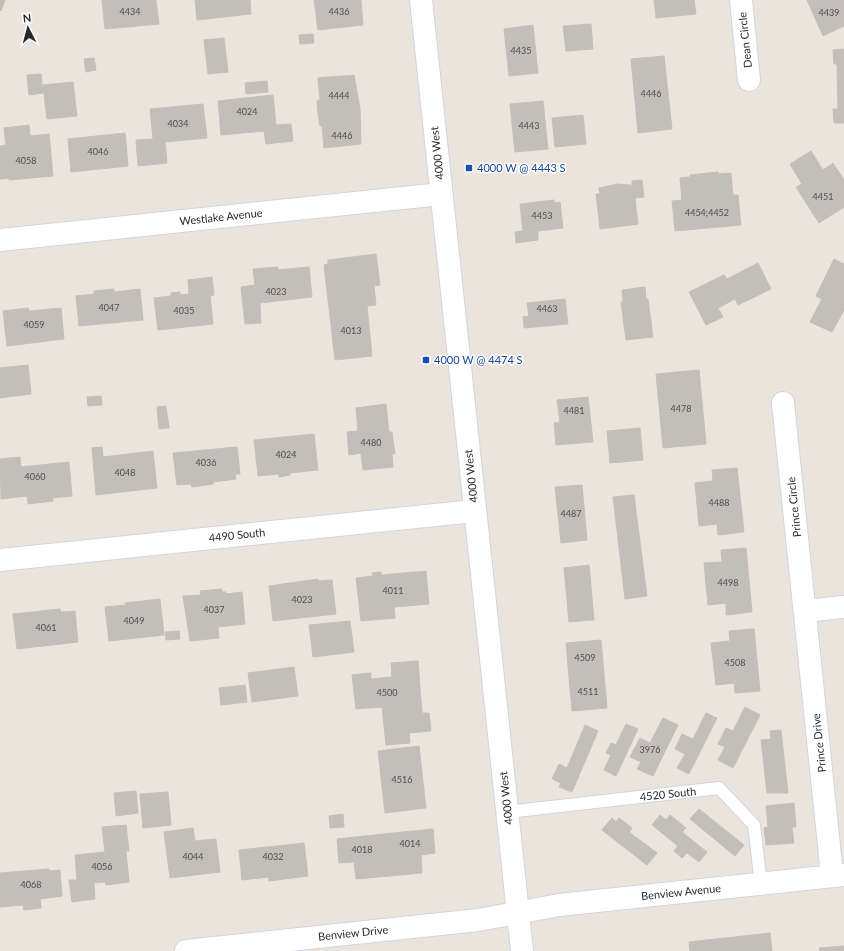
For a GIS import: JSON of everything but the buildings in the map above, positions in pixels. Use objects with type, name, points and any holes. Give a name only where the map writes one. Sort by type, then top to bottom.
[{"type":"street","name":"4000 West","points":[[421,0],[522,951]]},
{"type":"street","name":"Dean Circle","points":[[741,0],[749,80]]},
{"type":"street","name":"Westlake Avenue","points":[[0,240],[442,194]]},
{"type":"street","name":"Prince Circle","points":[[783,403],[805,611]]},
{"type":"street","name":"4490 South","points":[[0,560],[474,510]]},
{"type":"street","points":[[805,611],[844,607]]},
{"type":"street","name":"Prince Drive","points":[[805,611],[838,875]]},
{"type":"street","name":"Benview Avenue","points":[[518,912],[559,905],[838,875]]},
{"type":"street","name":"Benview Drive","points":[[186,951],[478,920],[518,912]]},
{"type":"lane","name":"4520 South","points":[[507,812],[719,788],[754,825],[761,884]]},
{"type":"place","name":"4000 W @ 4443 S","points":[[469,168]]},
{"type":"place","name":"4000 W @ 4474 S","points":[[426,360]]}]
